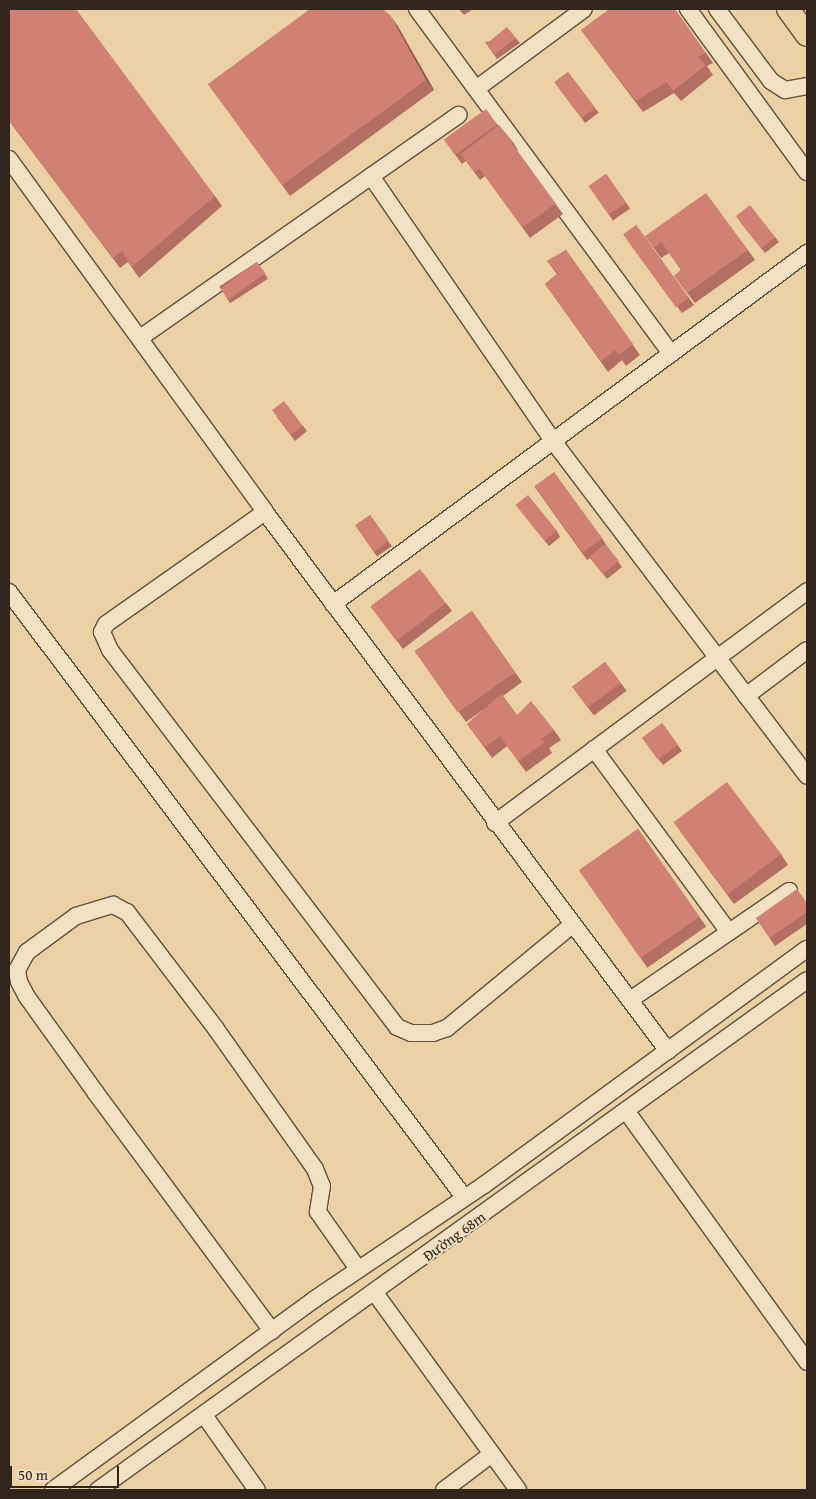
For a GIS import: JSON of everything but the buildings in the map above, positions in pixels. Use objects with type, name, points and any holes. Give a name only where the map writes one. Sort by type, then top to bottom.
[{"type":"highway","points":[[788,9],[807,35]]},
{"type":"street","points":[[417,9],[671,354]]},
{"type":"street","points":[[476,89],[584,9]]},
{"type":"street","points":[[688,9],[807,172]]},
{"type":"street","points":[[717,9],[771,81],[785,90],[807,86]]},
{"type":"street","points":[[140,338],[459,115]]},
{"type":"street","points":[[9,159],[265,512],[495,823],[668,1051]]},
{"type":"street","points":[[371,176],[553,441],[807,776]]},
{"type":"street","points":[[333,604],[807,253]]},
{"type":"street","points":[[265,512],[106,624],[102,632],[110,650],[397,1027],[411,1033],[433,1033],[447,1028],[573,924]]},
{"type":"street","points":[[495,823],[807,591]]},
{"type":"street","points":[[9,592],[464,1197]]},
{"type":"street","points":[[746,696],[807,650]]},
{"type":"street","points":[[594,749],[729,932]]},
{"type":"street","points":[[630,1000],[789,891]]},
{"type":"street","points":[[272,1331],[23,990],[17,970],[19,961],[76,916],[113,905],[127,912],[216,1029],[314,1169],[322,1186],[317,1202],[318,1212],[358,1269]]},
{"type":"street","points":[[53,1490],[358,1269],[464,1197],[668,1051],[807,949]]},
{"type":"street","name":"Đường 68m","points":[[98,1490],[806,983]]},
{"type":"street","points":[[627,1112],[807,1362]]},
{"type":"street","points":[[375,1293],[518,1490]]},
{"type":"street","points":[[204,1415],[257,1490]]},
{"type":"street","points":[[444,1490],[492,1454]]}]
